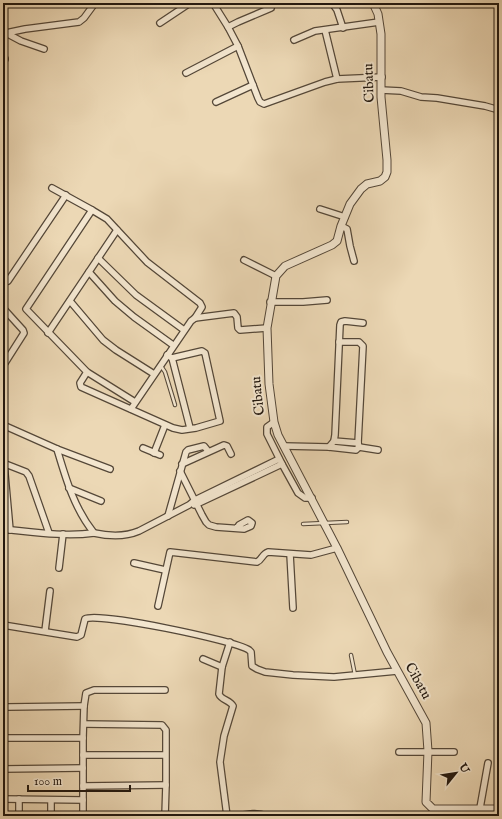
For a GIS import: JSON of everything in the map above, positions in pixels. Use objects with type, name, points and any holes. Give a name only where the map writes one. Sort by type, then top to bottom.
[{"type":"street","points":[[4,33],[79,22],[84,18],[95,3]]},
{"type":"street","points":[[160,23],[190,3]]},
{"type":"street","points":[[213,3],[238,46],[260,102],[264,104],[337,79],[382,77]]},
{"type":"street","points":[[332,3],[337,10],[343,28]]},
{"type":"street","name":"Cibatu","points":[[373,3],[378,14],[381,34],[381,90],[387,172],[385,177],[380,181],[367,184],[361,189],[350,204],[335,243],[285,266],[276,276],[270,302],[267,328],[269,384],[274,422],[278,435],[312,498],[398,671],[426,723],[428,751],[426,802],[433,809],[480,808]]},
{"type":"street","points":[[228,27],[271,8]]},
{"type":"street","points":[[294,40],[314,31],[379,22]]},
{"type":"street","points":[[325,30],[337,79]]},
{"type":"street","points":[[4,33],[44,49]]},
{"type":"street","points":[[186,73],[238,46]]},
{"type":"street","points":[[216,102],[253,85]]},
{"type":"street","points":[[381,90],[401,91],[421,98],[437,98],[485,106],[499,110]]},
{"type":"street","points":[[52,188],[107,219],[147,262],[200,302],[202,306],[195,318],[191,321],[173,345],[170,356],[190,428]]},
{"type":"street","points":[[8,281],[66,195]]},
{"type":"street","points":[[320,209],[345,217]]},
{"type":"street","points":[[92,210],[26,309],[87,372],[135,402]]},
{"type":"street","points":[[341,226],[347,229],[354,261]]},
{"type":"street","points":[[48,333],[117,230]]},
{"type":"street","points":[[98,258],[136,295],[184,330]]},
{"type":"street","points":[[244,260],[276,276]]},
{"type":"street","points":[[89,272],[124,309],[173,345]]},
{"type":"street","points":[[270,302],[327,300]]},
{"type":"street","points":[[70,301],[103,340],[154,374]]},
{"type":"street","points":[[3,308],[24,333],[3,366]]},
{"type":"street","points":[[195,318],[234,313],[237,316],[238,328],[240,330],[267,328]]},
{"type":"street","points":[[329,447],[334,441],[340,325],[341,322],[345,321],[363,323]]},
{"type":"street","points":[[284,446],[329,447],[356,450],[358,445],[363,346],[359,342],[339,342]]},
{"type":"street","points":[[87,372],[80,383],[81,387],[166,425],[182,430],[221,420],[205,353],[202,351],[170,356],[160,365],[131,409]]},
{"type":"street","points":[[274,422],[267,427],[267,434],[298,493],[305,498],[312,498]]},
{"type":"street","points":[[3,425],[57,449],[110,469]]},
{"type":"street","points":[[154,453],[166,425]]},
{"type":"street","points":[[334,441],[378,450]]},
{"type":"street","points":[[182,464],[208,451],[226,445],[231,454]]},
{"type":"street","points":[[168,516],[184,455],[188,450],[204,446],[208,451]]},
{"type":"street","points":[[143,448],[160,455]]},
{"type":"street","points":[[57,449],[69,488],[80,512],[94,533]]},
{"type":"street","points":[[3,529],[77,535],[94,533],[117,535],[131,534],[281,462]]},
{"type":"street","points":[[10,530],[4,463],[26,472],[29,476],[49,533]]},
{"type":"street","points":[[180,471],[206,522],[209,525],[216,527],[237,528]]},
{"type":"street","points":[[69,488],[101,501]]},
{"type":"street","points":[[59,568],[64,534]]},
{"type":"street","points":[[158,606],[169,554],[172,551],[193,555],[257,562],[263,554],[268,552],[311,555],[337,548]]},
{"type":"street","points":[[290,554],[293,608]]},
{"type":"street","points":[[134,562],[165,570]]},
{"type":"street","points":[[45,631],[50,591]]},
{"type":"street","points":[[3,625],[77,637],[81,635],[85,619],[91,617],[139,623],[199,634],[230,642],[249,650],[251,652],[252,666],[260,670],[293,675],[334,677],[398,671]]},
{"type":"street","points":[[227,816],[220,762],[224,736],[233,706],[219,695],[222,667],[230,642]]},
{"type":"street","points":[[203,659],[222,667]]},
{"type":"street","points":[[84,724],[162,725],[166,730],[165,816],[83,816],[83,738],[85,695],[89,691],[165,690]]},
{"type":"street","points":[[8,707],[84,706]]},
{"type":"street","points":[[3,738],[83,738]]},
{"type":"street","points":[[399,752],[454,752]]},
{"type":"street","points":[[83,755],[166,755]]},
{"type":"street","points":[[488,763],[480,808],[499,809]]},
{"type":"street","points":[[3,769],[83,768]]},
{"type":"street","points":[[83,786],[166,785]]},
{"type":"street","points":[[3,799],[83,800]]},
{"type":"street","points":[[19,799],[19,816]]},
{"type":"street","points":[[51,800],[51,816]]},
{"type":"street","points":[[238,816],[252,813],[267,816]]},
{"type":"lane","points":[[160,365],[166,372],[175,405]]},
{"type":"lane","points":[[303,524],[347,522]]},
{"type":"lane","points":[[351,655],[355,676]]}]
